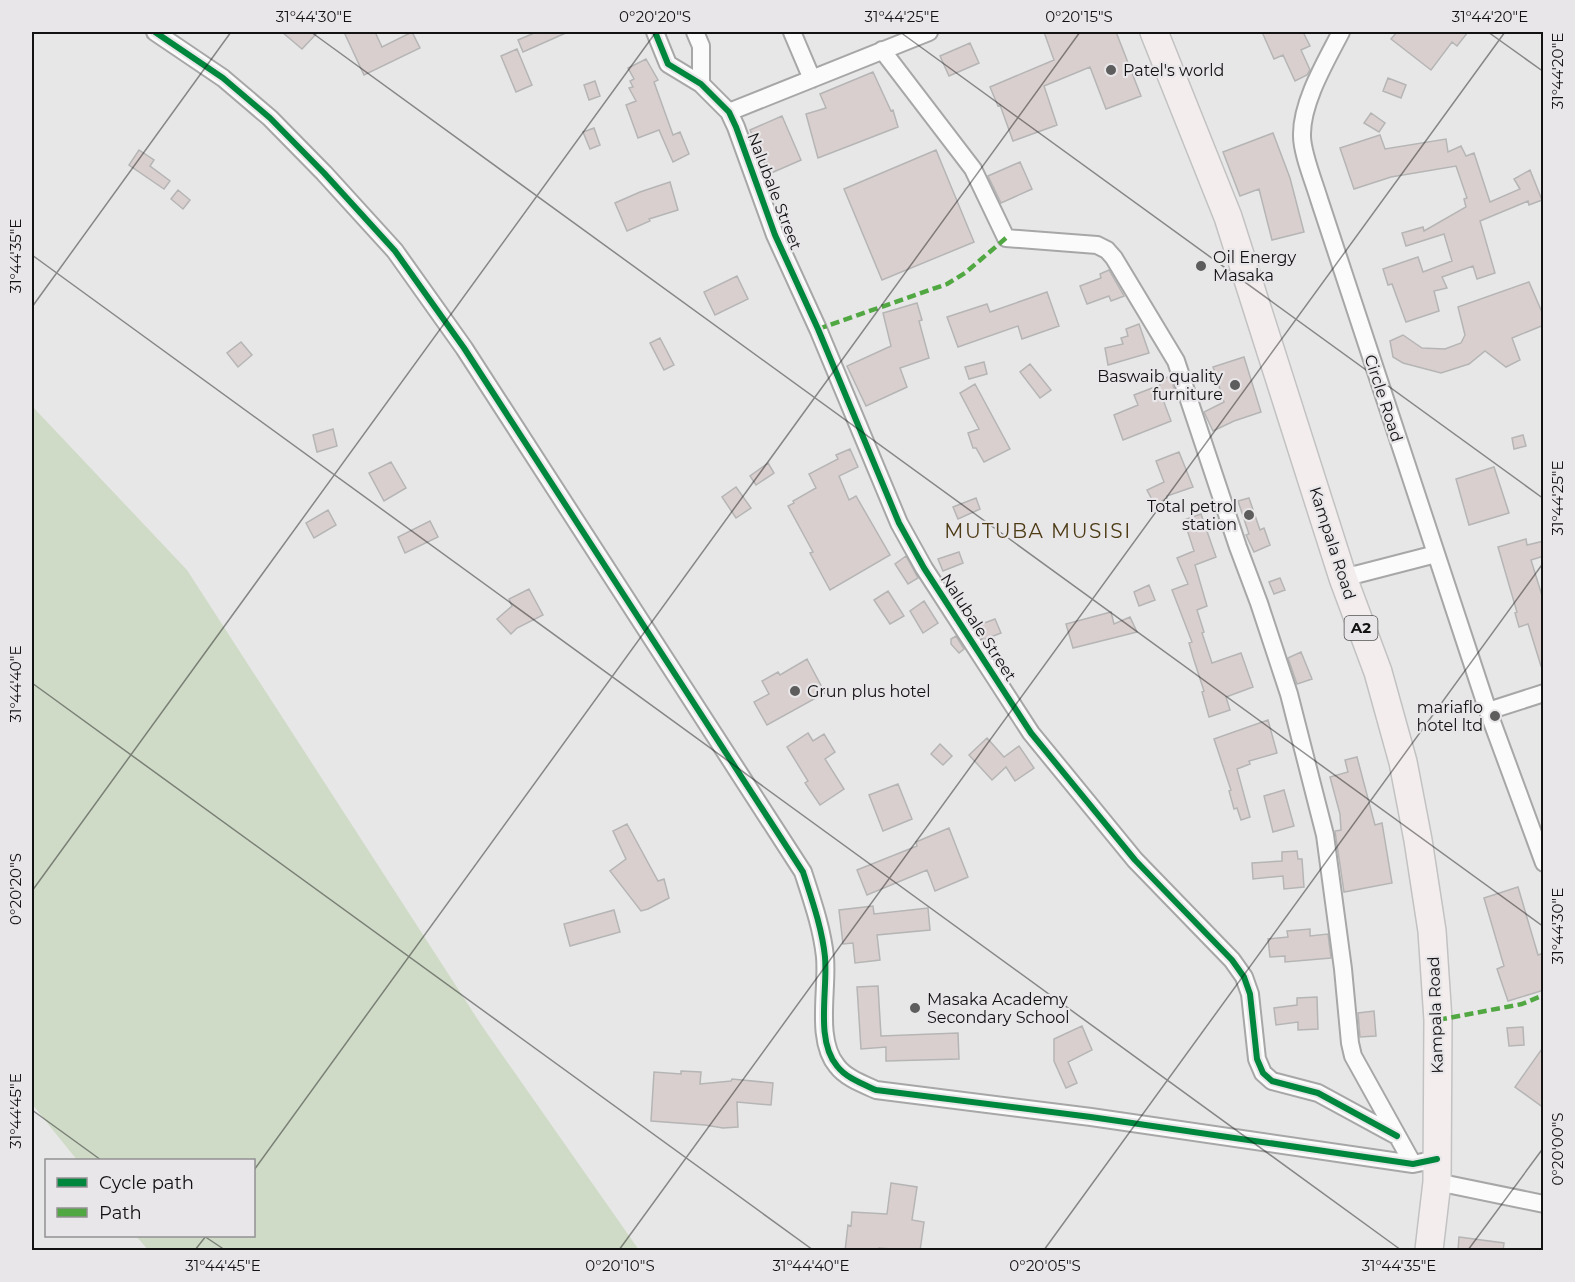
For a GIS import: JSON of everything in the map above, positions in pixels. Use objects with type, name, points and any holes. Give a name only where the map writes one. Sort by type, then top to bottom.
[{"type":"main road","name":"Kampala Road","points":[[1154,32],[1228,217],[1343,578],[1378,672],[1403,762],[1432,931],[1438,1020],[1429,1168],[1429,1251]]},
{"type":"street","points":[[155,32],[223,78],[270,118],[324,173],[395,251],[464,348],[803,872],[819,921],[825,958],[825,1045],[837,1066],[853,1079],[876,1090],[1091,1117],[1429,1168],[1544,1204]]},
{"type":"street","name":"Nalubale Street","points":[[655,32],[668,64],[700,84],[729,112],[775,235],[818,329],[899,523],[924,568],[1031,733],[1135,860],[1232,960],[1244,977],[1250,994],[1257,1059],[1263,1073],[1272,1081],[1318,1093],[1397,1136]]},
{"type":"street","points":[[694,32],[701,46],[700,84]]},
{"type":"street","points":[[792,32],[812,79]]},
{"type":"street","points":[[729,112],[929,32]]},
{"type":"street","name":"Circle Road","points":[[1341,32],[1311,94],[1304,116],[1302,138],[1319,199],[1488,711],[1544,863]]},
{"type":"street","points":[[882,51],[973,169],[1006,238],[1097,244],[1107,250],[1176,361],[1289,694],[1325,835],[1353,1056],[1397,1136],[1429,1168]]},
{"type":"street","points":[[1343,578],[1436,554]]},
{"type":"street","points":[[1488,711],[1544,693]]},
{"type":"green space","points":[[32,406],[187,570],[482,1026],[639,1250],[148,1250],[137,1237],[255,1237],[255,1159],[76,1159],[32,1104]]},
{"type":"building","points":[[282,32],[318,32],[302,49]]},
{"type":"building","points":[[344,32],[375,32],[382,47],[412,32],[420,48],[364,75]]},
{"type":"building","points":[[531,32],[568,32],[523,52],[518,40],[532,34]]},
{"type":"building","points":[[1044,32],[1116,32],[1141,96],[1106,109],[1090,67],[1044,86],[1057,125],[1013,141],[1000,105],[998,106],[990,87],[1054,60]]},
{"type":"building","points":[[1262,32],[1303,32],[1310,46],[1301,50],[1310,70],[1307,75],[1295,81],[1283,55],[1274,59]]},
{"type":"building","points":[[1397,32],[1468,32],[1457,46],[1452,42],[1431,70],[1391,39]]},
{"type":"building","points":[[970,43],[979,63],[949,76],[940,56]]},
{"type":"building","points":[[517,49],[532,85],[516,92],[501,56]]},
{"type":"building","points":[[646,59],[658,80],[654,82],[673,135],[680,132],[689,154],[673,162],[659,130],[638,138],[626,105],[636,101],[629,88],[633,87],[630,81],[634,79],[628,68]]},
{"type":"building","points":[[873,72],[891,111],[893,110],[898,127],[818,158],[806,114],[826,108],[820,94]]},
{"type":"building","points":[[1388,78],[1406,85],[1401,98],[1383,91]]},
{"type":"building","points":[[595,81],[600,96],[589,100],[584,85]]},
{"type":"building","points":[[1371,113],[1385,123],[1379,132],[1364,123]]},
{"type":"building","points":[[782,116],[801,160],[769,174],[750,130]]},
{"type":"building","points":[[594,128],[600,145],[590,149],[583,132]]},
{"type":"building","points":[[1273,133],[1290,178],[1304,232],[1272,240],[1259,189],[1240,196],[1223,152]]},
{"type":"building","points":[[1380,135],[1385,149],[1446,139],[1448,152],[1461,146],[1466,156],[1474,153],[1490,202],[1520,189],[1514,179],[1530,170],[1542,200],[1529,205],[1528,201],[1480,221],[1495,273],[1477,279],[1473,266],[1442,277],[1447,288],[1434,291],[1439,311],[1406,322],[1392,284],[1388,285],[1383,269],[1418,257],[1423,272],[1452,261],[1444,234],[1406,246],[1402,233],[1423,227],[1424,231],[1466,207],[1464,199],[1467,198],[1456,166],[1391,177],[1354,189],[1340,148]]},
{"type":"building","points":[[139,150],[154,160],[150,166],[170,181],[164,189],[129,165]]},
{"type":"building","points":[[936,150],[974,242],[882,280],[844,189]]},
{"type":"building","points":[[1020,162],[1032,189],[1001,203],[988,176]]},
{"type":"building","points":[[670,182],[678,210],[649,219],[650,221],[627,231],[615,203]]},
{"type":"building","points":[[178,190],[190,200],[183,209],[171,199]]},
{"type":"building","points":[[1109,270],[1124,296],[1111,301],[1109,296],[1087,304],[1080,286],[1101,278],[1100,274]]},
{"type":"building","points":[[737,276],[748,299],[715,315],[704,292]]},
{"type":"building","points":[[1529,282],[1544,317],[1544,325],[1512,338],[1520,360],[1506,367],[1485,351],[1469,364],[1441,373],[1403,363],[1393,357],[1390,341],[1403,335],[1422,348],[1445,349],[1461,343],[1465,335],[1458,307]]},
{"type":"building","points":[[1047,292],[1059,326],[1022,339],[1018,326],[958,347],[947,317],[987,304],[990,312]]},
{"type":"building","points":[[917,303],[922,320],[919,321],[929,358],[900,368],[907,387],[866,406],[847,366],[891,346],[883,313]]},
{"type":"building","points":[[1139,324],[1149,353],[1108,365],[1105,348],[1123,344],[1121,338],[1128,336],[1126,329]]},
{"type":"building","points":[[660,338],[674,365],[664,370],[650,343]]},
{"type":"building","points":[[241,342],[252,355],[238,367],[227,353]]},
{"type":"building","name":"Baswaib quality furniture","points":[[1244,357],[1261,412],[1213,431],[1204,412],[1224,402],[1213,367]]},
{"type":"building","points":[[984,362],[987,374],[969,379],[965,367]]},
{"type":"building","points":[[1030,364],[1051,390],[1040,398],[1020,372]]},
{"type":"building","points":[[1170,376],[1175,391],[1162,397],[1171,421],[1123,440],[1114,415],[1138,405],[1134,395],[1160,385],[1159,381]]},
{"type":"building","points":[[975,384],[1010,449],[984,462],[976,448],[973,448],[968,433],[979,429],[960,393]]},
{"type":"building","points":[[333,429],[337,446],[317,452],[313,435]]},
{"type":"building","points":[[1523,435],[1526,446],[1514,449],[1512,438]]},
{"type":"building","points":[[850,449],[858,467],[839,476],[849,500],[856,496],[890,555],[830,590],[788,506],[816,488],[809,474],[838,459],[836,455]]},
{"type":"building","points":[[1179,452],[1193,487],[1167,496],[1155,505],[1147,490],[1164,482],[1156,461]]},
{"type":"building","points":[[391,462],[406,488],[384,501],[369,473]]},
{"type":"building","points":[[768,463],[774,473],[756,485],[750,476]]},
{"type":"building","points":[[1494,467],[1509,513],[1469,525],[1456,479]]},
{"type":"building","points":[[736,487],[751,508],[736,518],[722,497]]},
{"type":"building","points":[[976,498],[980,509],[958,519],[953,507]]},
{"type":"building","name":"Total petrol station","points":[[1249,498],[1260,530],[1264,528],[1270,545],[1254,552],[1246,535],[1249,534],[1238,501]]},
{"type":"building","points":[[328,510],[336,525],[314,538],[306,523]]},
{"type":"building","points":[[1201,514],[1216,557],[1195,565],[1207,606],[1197,610],[1204,632],[1202,633],[1212,663],[1241,653],[1253,687],[1226,697],[1230,710],[1209,717],[1202,692],[1204,691],[1189,643],[1192,642],[1172,590],[1188,584],[1177,558],[1194,551],[1184,520]]},
{"type":"building","points":[[430,521],[438,537],[405,553],[398,537]]},
{"type":"building","points":[[1526,539],[1527,545],[1544,541],[1544,556],[1531,560],[1544,602],[1544,665],[1541,666],[1528,624],[1519,627],[1515,613],[1517,612],[1498,547]]},
{"type":"building","points":[[959,552],[963,563],[943,571],[938,559]]},
{"type":"building","points":[[906,556],[918,578],[908,584],[895,564]]},
{"type":"building","points":[[1280,578],[1285,590],[1274,594],[1269,582]]},
{"type":"building","points":[[1149,585],[1155,600],[1139,606],[1134,592]]},
{"type":"building","points":[[529,589],[543,615],[517,628],[511,634],[497,619],[512,606],[509,599]]},
{"type":"building","points":[[888,591],[904,616],[890,624],[874,600]]},
{"type":"building","points":[[924,601],[938,623],[923,633],[910,611]]},
{"type":"building","points":[[1111,612],[1114,624],[1130,617],[1137,632],[1073,648],[1066,624]]},
{"type":"building","points":[[995,619],[1001,633],[983,640],[979,625]]},
{"type":"building","points":[[956,636],[964,649],[959,653],[951,644],[951,639]]},
{"type":"building","points":[[1301,652],[1312,679],[1297,684],[1288,658]]},
{"type":"building","name":"Grun plus hotel","points":[[807,659],[825,693],[767,725],[754,702],[769,694],[762,681],[778,672],[780,675]]},
{"type":"building","points":[[1268,720],[1277,753],[1249,761],[1250,764],[1237,769],[1250,817],[1241,820],[1237,808],[1234,809],[1229,791],[1231,790],[1214,739]]},
{"type":"building","points":[[808,733],[813,741],[824,734],[835,752],[825,759],[844,789],[820,805],[805,783],[808,781],[787,747]]},
{"type":"building","points":[[987,738],[1004,757],[1019,746],[1034,768],[1015,781],[1006,767],[992,780],[969,755]]},
{"type":"building","points":[[940,744],[952,756],[943,765],[931,754]]},
{"type":"building","points":[[1357,757],[1375,825],[1382,823],[1392,883],[1344,892],[1335,831],[1341,830],[1340,814],[1330,777],[1348,772],[1345,760]]},
{"type":"building","points":[[898,784],[912,819],[883,831],[869,795]]},
{"type":"building","points":[[1284,790],[1294,826],[1273,832],[1264,796]]},
{"type":"building","points":[[627,824],[658,881],[664,879],[669,898],[641,911],[610,871],[626,859],[613,831]]},
{"type":"building","points":[[949,828],[968,877],[935,891],[927,870],[867,895],[857,870],[917,846],[916,842]]},
{"type":"building","points":[[1297,851],[1298,859],[1302,859],[1304,887],[1284,889],[1283,876],[1253,879],[1252,863],[1282,861],[1282,852]]},
{"type":"building","points":[[1518,887],[1538,955],[1541,954],[1544,960],[1544,990],[1508,1001],[1497,969],[1504,966],[1484,898]]},
{"type":"building","points":[[873,906],[874,914],[928,908],[930,930],[877,935],[880,960],[855,963],[853,943],[843,944],[839,910]]},
{"type":"building","points":[[614,910],[620,932],[570,946],[564,924]]},
{"type":"building","points":[[1310,929],[1310,936],[1328,934],[1331,958],[1285,962],[1285,956],[1270,957],[1268,939],[1288,937],[1287,931]]},
{"type":"building","points":[[878,986],[881,1036],[958,1033],[959,1059],[886,1061],[886,1047],[861,1049],[857,987]]},
{"type":"building","points":[[1317,997],[1318,1029],[1298,1030],[1298,1022],[1276,1025],[1274,1008],[1297,1005],[1297,998]]},
{"type":"building","points":[[1374,1011],[1376,1036],[1360,1037],[1358,1013]]},
{"type":"building","points":[[1082,1026],[1092,1050],[1068,1062],[1077,1083],[1066,1088],[1054,1061],[1054,1039]]},
{"type":"building","points":[[1523,1027],[1524,1045],[1509,1046],[1507,1028]]},
{"type":"building","points":[[1544,1046],[1544,1108],[1515,1087]]},
{"type":"building","points":[[681,1071],[701,1072],[700,1084],[731,1081],[732,1079],[773,1083],[771,1105],[737,1102],[738,1127],[723,1128],[651,1121],[654,1072],[681,1074]]},
{"type":"building","points":[[891,1183],[917,1187],[912,1220],[924,1222],[920,1251],[879,1248],[879,1251],[845,1251],[852,1212],[887,1214]]},
{"type":"building","points":[[1459,1237],[1504,1243],[1503,1251],[1458,1251]]},
{"type":"marked path","points":[[818,329],[947,284],[965,273],[1006,238]]},
{"type":"marked path","points":[[1438,1020],[1522,1004],[1544,995]]},
{"type":"cycle path","points":[[155,32],[223,78],[270,118],[324,173],[395,251],[464,348],[803,872],[824,946],[826,1043],[830,1055],[845,1074],[876,1090],[1091,1117],[1413,1164],[1437,1159]]},
{"type":"cycle path","points":[[655,32],[668,64],[701,84],[729,112],[775,235],[818,329],[899,523],[924,568],[1031,733],[1135,860],[1232,960],[1244,977],[1250,994],[1257,1059],[1263,1073],[1272,1081],[1318,1093],[1397,1136]]},
{"type":"place","name":"Patel's world","points":[[1111,70]]},
{"type":"place","name":"Oil Energy Masaka","points":[[1201,266]]},
{"type":"place","name":"Baswaib quality furniture","points":[[1235,385]]},
{"type":"place","name":"Total petrol station","points":[[1249,515]]},
{"type":"place","name":"Grun plus hotel","points":[[795,691]]},
{"type":"place","name":"mariaflo hotel ltd","points":[[1495,716]]},
{"type":"place","name":"Masaka Academy Secondary School","points":[[915,1008]]},
{"type":"district","name":"MUTUBA MUSISI","points":[[1038,531]]}]
